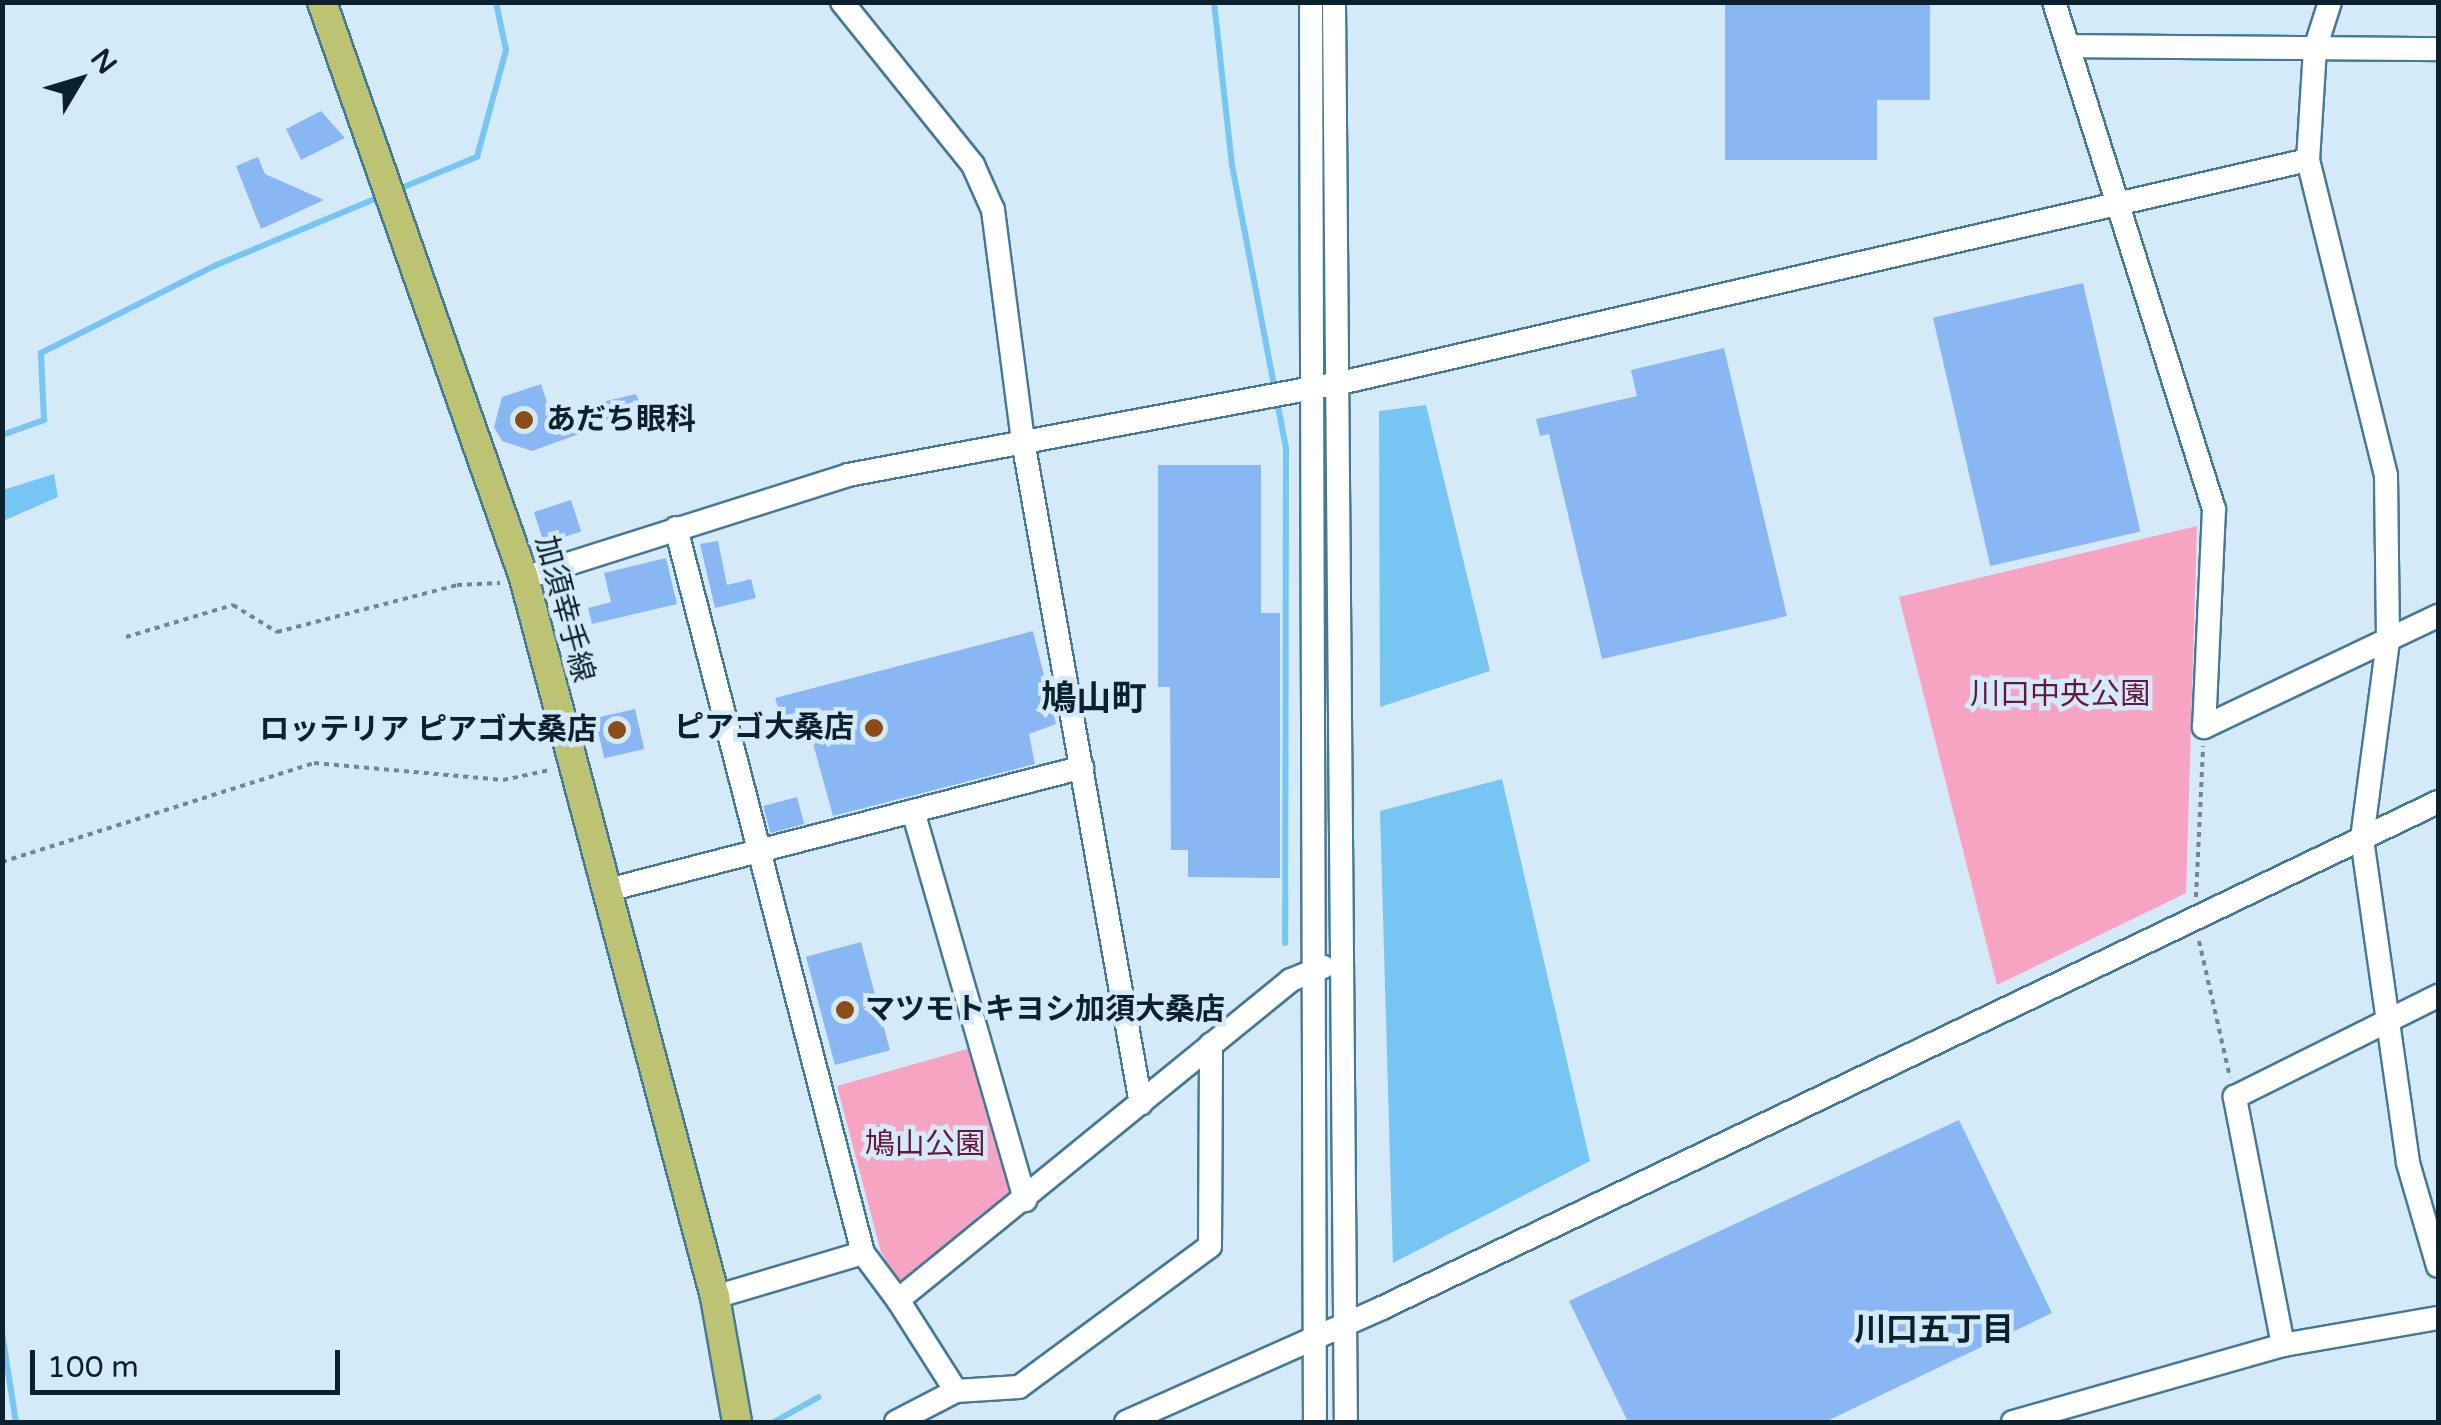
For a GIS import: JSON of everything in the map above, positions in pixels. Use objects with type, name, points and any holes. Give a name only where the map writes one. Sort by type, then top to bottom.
[{"type":"main road","name":"加須幸手線","points":[[322,2],[524,578],[604,891],[715,1297],[737,1422]]},
{"type":"street","points":[[842,2],[974,165],[994,210],[1024,441],[1141,1104]]},
{"type":"street","points":[[1311,2],[1324,386],[1346,1422]]},
{"type":"street","points":[[1315,1422],[1312,969],[1334,2]]},
{"type":"street","points":[[2054,2],[2214,510],[2204,726],[2438,616]]},
{"type":"street","points":[[2330,2],[2315,49],[2308,160],[2386,476],[2388,641],[2362,839],[2408,1163],[2438,1266]]},
{"type":"street","points":[[2068,46],[2438,49]]},
{"type":"street","points":[[524,578],[848,475],[1324,386],[2308,160]]},
{"type":"street","points":[[676,528],[863,1253],[956,1390]]},
{"type":"street","points":[[604,891],[1082,767]]},
{"type":"street","points":[[1126,1422],[1345,1325],[2438,802]]},
{"type":"street","points":[[912,811],[1026,1200]]},
{"type":"street","points":[[898,1300],[1026,1200],[1211,1044],[1312,969],[1337,964]]},
{"type":"street","points":[[2283,1346],[2235,1097],[2438,996]]},
{"type":"street","points":[[896,1422],[956,1390],[1019,1387],[1210,1246],[1211,1044]]},
{"type":"street","points":[[715,1297],[863,1253]]},
{"type":"street","points":[[2012,1422],[2040,1418],[2283,1346],[2438,1318]]},
{"type":"path","points":[[126,637],[233,605],[277,632],[458,585],[524,578]]},
{"type":"path","points":[[2,862],[314,763],[503,780],[572,765]]},
{"type":"green space","name":"川口中央公園","points":[[2197,526],[2186,893],[1997,985],[1899,597]]},
{"type":"green space","name":"鳩山公園","points":[[971,1048],[1010,1185],[1007,1200],[900,1283],[881,1252],[837,1086]]},
{"type":"water","points":[[1426,405],[1490,671],[1380,707],[1379,411]]},
{"type":"water","points":[[54,474],[58,497],[3,521],[3,490]]},
{"type":"water","points":[[1502,779],[1590,1161],[1393,1263],[1380,811]]},
{"type":"building","points":[[1725,2],[1930,2],[1930,100],[1877,100],[1877,160],[1725,160]]},
{"type":"building","points":[[321,111],[345,138],[301,160],[286,129]]},
{"type":"building","points":[[258,157],[265,174],[324,200],[261,229],[236,166]]},
{"type":"building","points":[[2083,283],[2140,531],[1990,566],[1933,318]]},
{"type":"building","points":[[1724,348],[1787,616],[1602,659],[1549,434],[1540,436],[1536,419],[1637,396],[1631,370]]},
{"type":"building","points":[[541,384],[551,414],[636,394],[643,411],[532,451],[502,441],[494,427],[502,397]]},
{"type":"building","points":[[1158,465],[1261,465],[1261,613],[1280,613],[1280,878],[1188,877],[1188,850],[1171,850],[1170,687],[1158,687]]},
{"type":"building","points":[[571,500],[581,531],[544,543],[534,512]]},
{"type":"building","points":[[718,541],[727,585],[751,579],[756,598],[715,608],[700,544]]},
{"type":"building","points":[[666,558],[677,604],[592,624],[588,608],[611,602],[604,573]]},
{"type":"building","points":[[1033,631],[1056,724],[1029,734],[1035,764],[833,816],[804,711],[781,716],[775,698]]},
{"type":"building","points":[[635,709],[644,749],[604,758],[595,718]]},
{"type":"building","points":[[797,797],[804,824],[770,833],[763,806]]},
{"type":"building","points":[[861,942],[890,1050],[835,1065],[806,957]]},
{"type":"building","points":[[1959,1120],[2052,1313],[1825,1422],[1628,1422],[1569,1301]]},
{"type":"waterway","points":[[394,191],[477,157],[506,50],[496,2]]},
{"type":"waterway","points":[[1214,2],[1232,165],[1286,448],[1285,943]]},
{"type":"waterway","points":[[2,435],[44,420],[41,353],[214,266],[382,196]]},
{"type":"waterway","points":[[2,1333],[16,1422]]},
{"type":"waterway","points":[[774,1422],[819,1397]]},
{"type":"place","name":"あだち眼科","points":[[524,420]]},
{"type":"place","name":"ピアゴ大桑店","points":[[874,728]]},
{"type":"place","name":"ロッテリア ピアゴ大桑店","points":[[617,730]]},
{"type":"place","name":"マツモトキヨシ加須大桑店","points":[[845,1010]]},
{"type":"district","name":"鳩山町","points":[[1094,699]]},
{"type":"district","name":"川口五丁目","points":[[1934,1330]]}]
